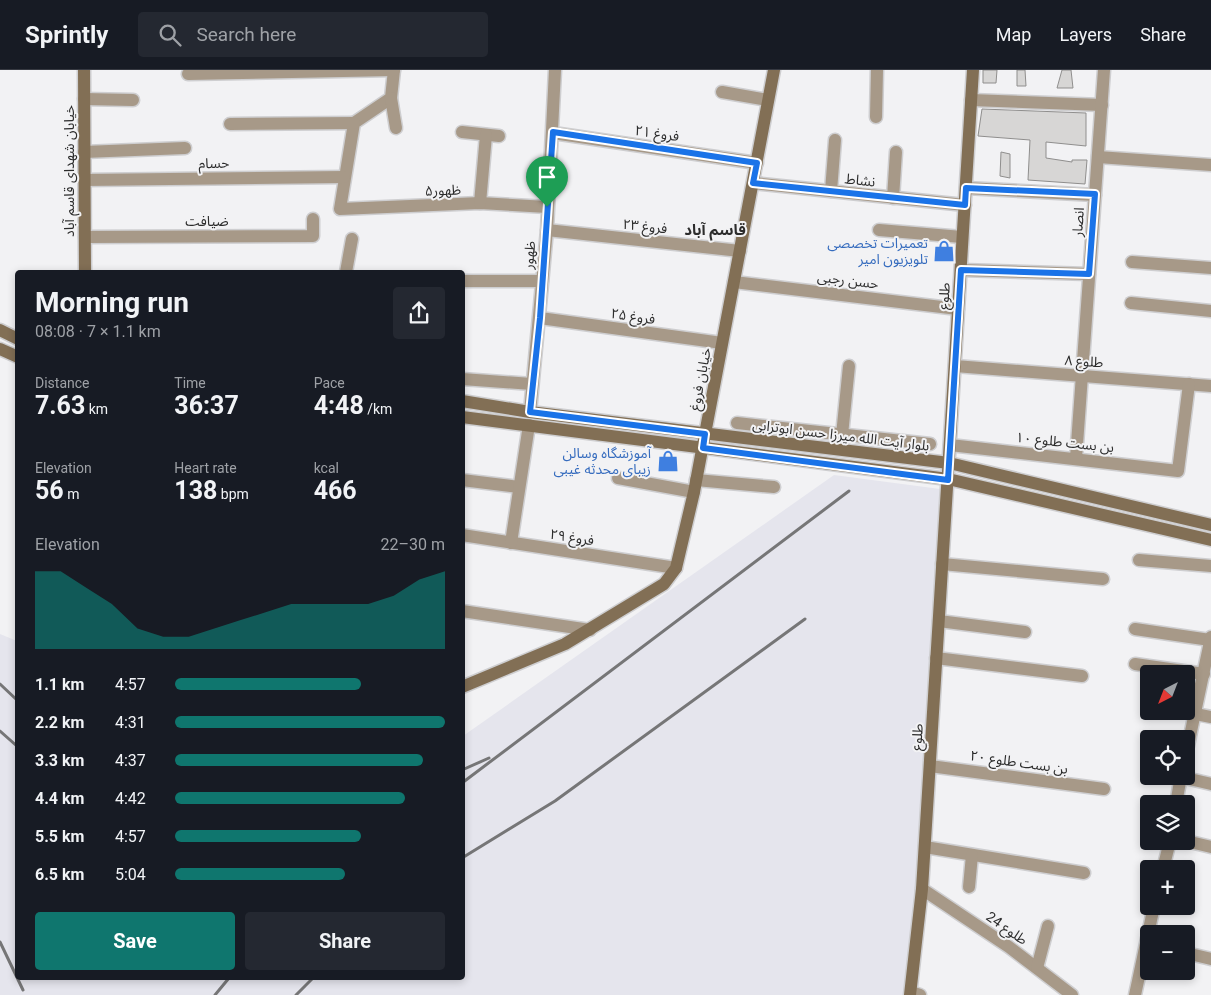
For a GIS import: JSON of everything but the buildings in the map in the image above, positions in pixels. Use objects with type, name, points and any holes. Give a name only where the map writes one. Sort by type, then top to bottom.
[{"type":"street","name":"خیابان شهدای قاسم آباد","points":[[84,70],[85,270]]},
{"type":"street","points":[[188,74],[394,70],[392,98],[396,128]]},
{"type":"street","name":"ظهور","points":[[511,542],[529,418],[540,318],[553,132],[555,70]]},
{"type":"street","name":"خیابان فروغ","points":[[465,686],[532,660],[590,630],[664,584],[676,568],[703,448],[774,70]]},
{"type":"street","points":[[876,117],[877,70]]},
{"type":"street","name":"طلوع","points":[[913,994],[925,846],[973,70]]},
{"type":"street","name":"انصار","points":[[1076,458],[1104,70]]},
{"type":"street","points":[[722,92],[768,100]]},
{"type":"street","points":[[230,124],[354,123],[392,98]]},
{"type":"street","points":[[84,99],[133,100]]},
{"type":"street","points":[[971,100],[1102,105]]},
{"type":"street","points":[[344,177],[354,123]]},
{"type":"street","points":[[462,132],[493,136],[480,203]]},
{"type":"street","name":"فروغ ۲۱","points":[[553,132],[757,163]]},
{"type":"street","points":[[831,192],[835,140]]},
{"type":"street","points":[[84,152],[185,148]]},
{"type":"street","points":[[893,198],[896,152]]},
{"type":"street","points":[[1098,157],[1211,166]]},
{"type":"street","name":"حسام","points":[[84,180],[344,177]]},
{"type":"street","name":"ظهور۵","points":[[344,177],[340,209],[480,203],[547,207]]},
{"type":"street","name":"نشاط","points":[[753,183],[965,205]]},
{"type":"street","points":[[966,188],[1095,194]]},
{"type":"street","name":"ضیافت","points":[[85,237],[313,236],[313,219]]},
{"type":"street","name":"فروغ ۲۳","points":[[546,230],[740,251]]},
{"type":"street","points":[[879,230],[962,237]]},
{"type":"street","points":[[346,270],[352,239]]},
{"type":"street","points":[[1132,262],[1211,268]]},
{"type":"street","points":[[961,270],[1089,274]]},
{"type":"street","points":[[465,281],[542,281]]},
{"type":"street","name":"حسن رجبی","points":[[734,282],[958,308]]},
{"type":"street","points":[[1131,303],[1211,311]]},
{"type":"street","name":"فروغ ۲۵","points":[[540,318],[722,343]]},
{"type":"street","points":[[0,330],[15,338]]},
{"type":"street","points":[[0,349],[15,356]]},
{"type":"street","points":[[842,435],[849,366]]},
{"type":"street","name":"طلوع ۸","points":[[955,366],[1211,386]]},
{"type":"street","points":[[465,379],[532,384]]},
{"type":"street","name":"بن بست طلوع ۱۰","points":[[950,445],[1178,471],[1189,384]]},
{"type":"street","name":"بلوار آیت الله میرزا حسن ابوترابی","points":[[465,402],[529,418],[703,448],[948,480],[1211,540]]},
{"type":"street","name":"بلوار آیت الله میرزا حسن ابوترابی","points":[[465,417],[529,418],[705,434],[948,463],[1211,525]]},
{"type":"street","points":[[736,423],[930,444]]},
{"type":"street","points":[[768,442],[770,427]]},
{"type":"street","points":[[896,457],[898,441]]},
{"type":"street","points":[[618,478],[695,486],[774,487]]},
{"type":"street","points":[[465,480],[519,487]]},
{"type":"street","name":"فروغ ۲۹","points":[[465,535],[676,568]]},
{"type":"street","points":[[1140,560],[1211,566]]},
{"type":"street","points":[[942,564],[1104,579]]},
{"type":"street","points":[[465,611],[590,630]]},
{"type":"street","points":[[939,621],[1025,632]]},
{"type":"street","points":[[1135,629],[1211,638],[1192,730]]},
{"type":"street","points":[[936,658],[1082,676]]},
{"type":"street","points":[[1135,664],[1204,674]]},
{"type":"street","points":[[1196,714],[1211,717]]},
{"type":"street","name":"بن بست طلوع ۲۰","points":[[930,766],[1104,789]]},
{"type":"street","points":[[1195,780],[1211,784]]},
{"type":"street","points":[[1195,843],[1211,847]]},
{"type":"street","points":[[925,846],[1084,873]]},
{"type":"street","points":[[969,888],[972,855]]},
{"type":"street","name":"طلوع 24","points":[[922,889],[1037,968],[1072,995]]},
{"type":"street","points":[[1037,968],[1048,926]]},
{"type":"street","points":[[1195,955],[1211,959]]},
{"type":"street","points":[[1135,995],[1140,974]]},
{"type":"shaded area","points":[[834,475],[940,489],[913,951],[904,995],[0,995],[0,634],[15,640],[15,980],[465,980],[465,735]]},
{"type":"railway","points":[[465,781],[849,491]]},
{"type":"railway","points":[[465,856],[555,801],[805,619]]},
{"type":"railway","points":[[0,684],[15,698]]},
{"type":"railway","points":[[0,731],[15,744]]},
{"type":"railway","points":[[465,769],[489,758]]},
{"type":"railway","points":[[0,942],[15,973]]},
{"type":"railway","points":[[18,980],[23,990]]},
{"type":"railway","points":[[215,995],[227,980]]},
{"type":"railway","points":[[296,995],[311,980]]},
{"type":"place","name":"تعمیرات تخصصی تلویزیون امیر","points":[[944,251]]},
{"type":"place","name":"آموزشگاه وسالن زیبای محدثه غیبی","points":[[668,461]]},
{"type":"district","name":"قاسم آباد","points":[[715,230]]},
{"type":"route","points":[[553,132],[757,163],[753,183],[965,205],[966,188],[1095,194],[1089,274],[961,270],[948,480],[703,448],[705,434],[530,412],[540,318],[547,207],[553,132]]}]
